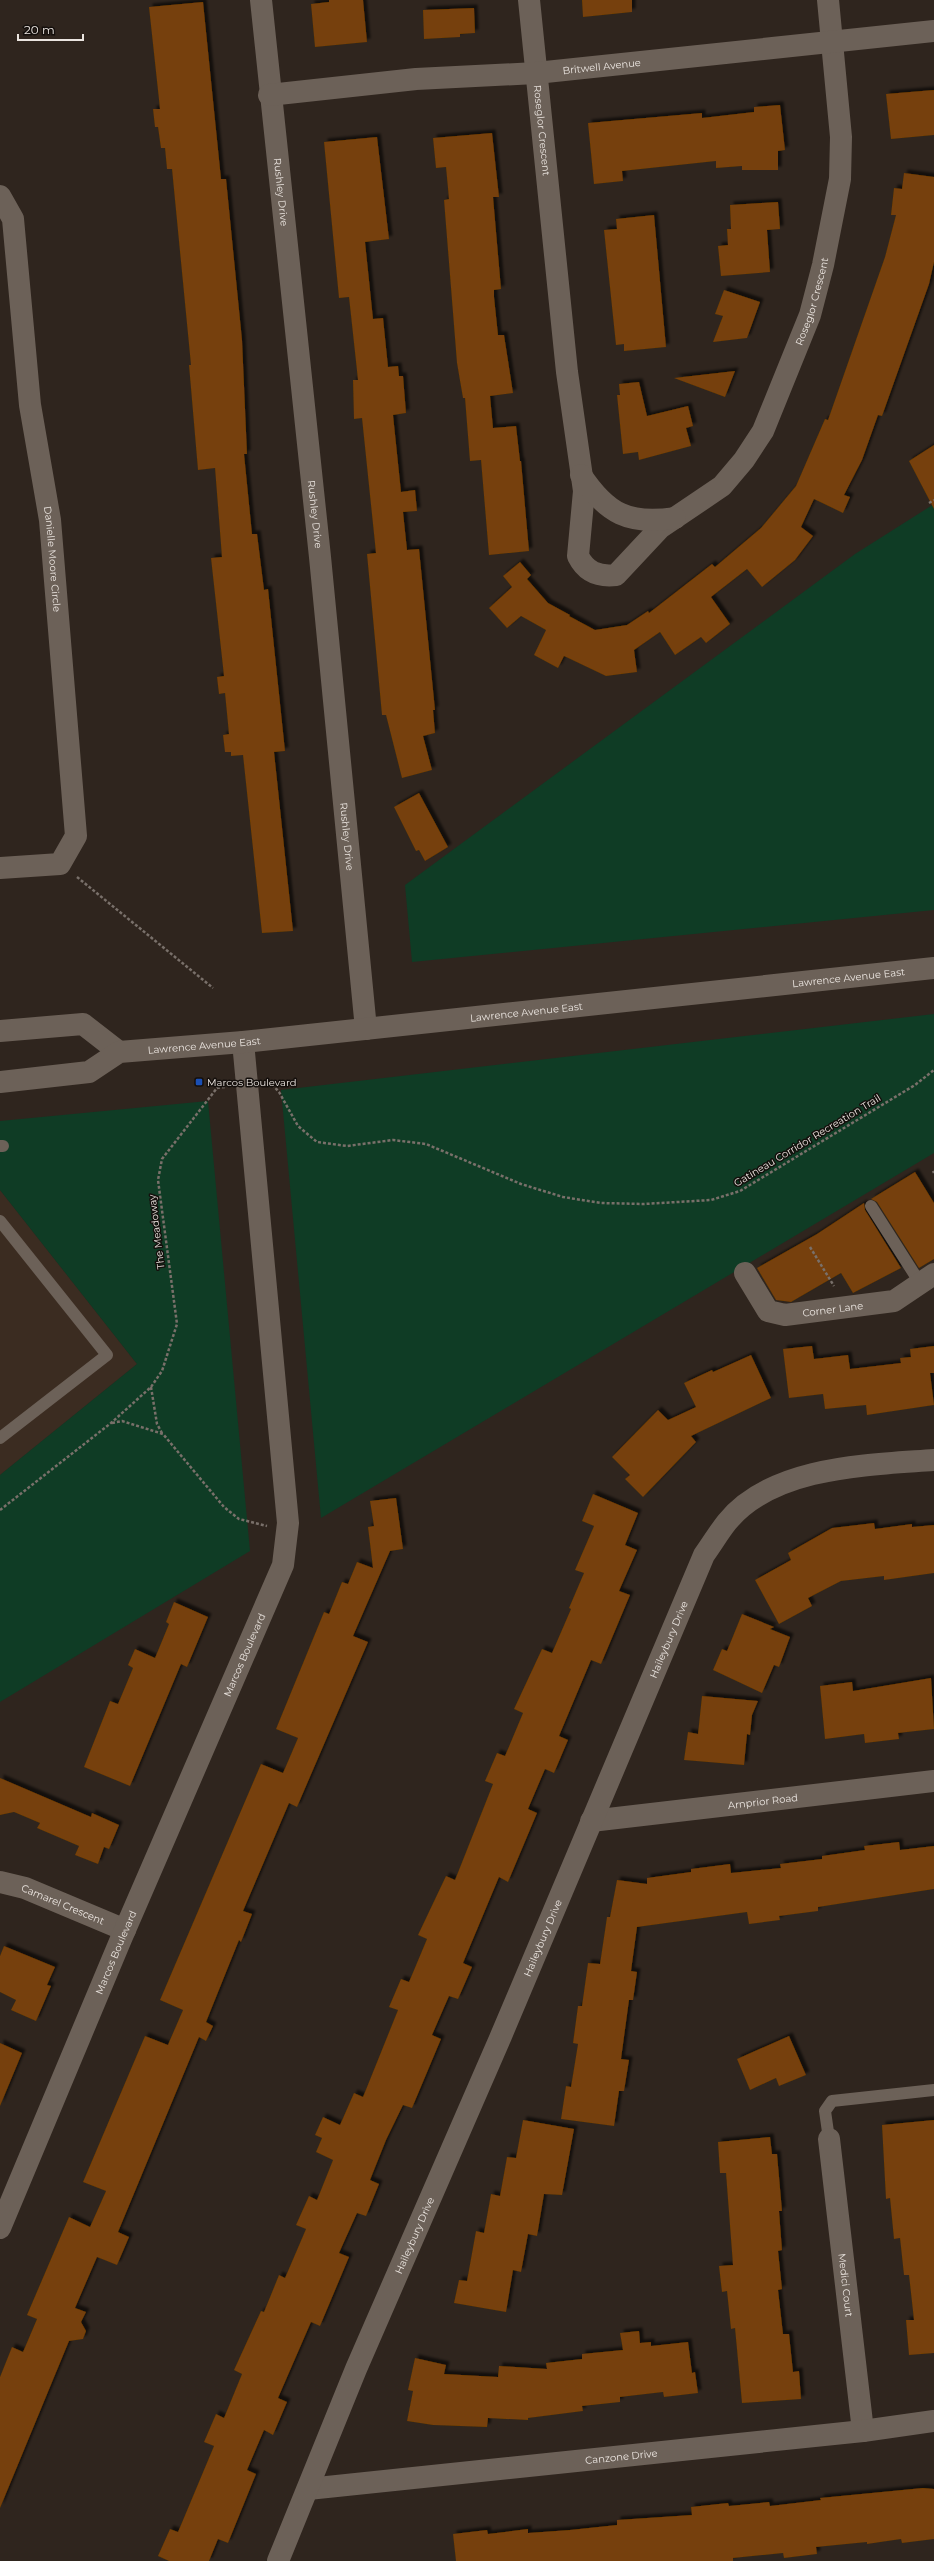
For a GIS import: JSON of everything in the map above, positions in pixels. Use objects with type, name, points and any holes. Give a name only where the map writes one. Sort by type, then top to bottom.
[{"type":"street","name":"Rushley Drive","points":[[260,0],[269,95],[320,557],[366,1029]]},
{"type":"street","name":"Roseglor Crescent","points":[[529,0],[568,372],[584,491],[578,556],[583,565],[593,574],[616,575],[631,560],[644,543],[675,518],[722,486],[744,460],[763,431],[810,315],[823,265],[840,179],[841,137],[828,0]]},
{"type":"street","name":"Britwell Avenue","points":[[269,95],[416,78],[536,73],[934,31]]},
{"type":"street","name":"Danielle Moore Circle","points":[[0,196],[13,219],[30,405],[50,520],[76,836],[60,864]]},
{"type":"street","name":"Roseglor Crescent","points":[[581,475],[595,496],[611,510],[632,519],[654,521],[675,518]]},
{"type":"street","points":[[0,868],[60,864]]},
{"type":"street","name":"Lawrence Avenue East","points":[[0,1082],[89,1072],[119,1052],[243,1042],[934,968]]},
{"type":"street","points":[[0,1031],[83,1024],[119,1052]]},
{"type":"street","name":"Marcos Boulevard","points":[[0,2228],[125,1930],[283,1565],[287,1531],[243,1042]]},
{"type":"street","name":"Corner Lane","points":[[745,1273],[768,1311],[785,1315],[894,1301],[927,1279]]},
{"type":"street","name":"Haileybury Drive","points":[[278,2561],[356,2369],[501,2036],[704,1555],[728,1521],[761,1494],[805,1476],[858,1466],[934,1460]]},
{"type":"street","name":"Arnprior Road","points":[[591,1821],[934,1781]]},
{"type":"street","name":"Camarel Crescent","points":[[0,1882],[26,1888],[125,1930]]},
{"type":"street","name":"Medici Court","points":[[830,2139],[863,2431]]},
{"type":"street","name":"Canzone Drive","points":[[308,2489],[863,2431],[934,2421]]},
{"type":"lane","points":[[872,1206],[927,1279]]},
{"type":"lane","points":[[0,1221],[107,1355],[0,1438]]},
{"type":"lane","points":[[830,2139],[825,2110],[832,2102],[934,2090]]},
{"type":"path","points":[[929,503],[934,500]]},
{"type":"path","points":[[60,864],[213,988]]},
{"type":"path","name":"Gatineau Corridor Recreation Trail","points":[[217,1088],[271,1083],[279,1092],[298,1126],[317,1142],[347,1146],[393,1140],[426,1144],[521,1184],[562,1198],[601,1203],[644,1204],[711,1200],[740,1191],[915,1085],[934,1070]]},
{"type":"path","name":"The Meadoway","points":[[0,1510],[111,1423],[151,1387],[162,1371],[177,1324],[158,1180],[162,1159],[217,1088]]},
{"type":"path","points":[[810,1247],[846,1307]]},
{"type":"path","points":[[151,1387],[157,1424],[163,1434],[224,1507],[239,1519],[287,1531]]},
{"type":"path","points":[[111,1423],[122,1421],[163,1434]]},
{"type":"shaded area","points":[[0,1190],[137,1364],[0,1475]]},
{"type":"green space","points":[[934,504],[934,910],[412,962],[405,885],[855,554]]},
{"type":"green space","points":[[934,1014],[934,1153],[321,1518],[281,1090]]},
{"type":"green space","points":[[208,1101],[250,1551],[0,1702],[0,1475],[137,1364],[0,1190],[0,1121]]},
{"type":"building","points":[[329,0],[363,0],[367,42],[315,47],[311,4],[329,2]]},
{"type":"building","points":[[582,0],[632,0],[632,12],[583,17]]},
{"type":"building","points":[[203,2],[221,179],[226,179],[242,340],[247,454],[244,454],[252,534],[257,534],[264,590],[268,589],[285,751],[274,752],[293,931],[262,933],[243,755],[231,756],[231,752],[225,752],[223,735],[229,734],[225,693],[219,694],[217,677],[224,676],[211,558],[222,557],[215,468],[198,470],[189,365],[191,365],[172,169],[167,169],[165,148],[161,148],[158,127],[155,127],[153,109],[160,109],[149,7]]},
{"type":"building","points":[[474,8],[475,33],[460,34],[460,37],[424,39],[423,10]]},
{"type":"building","points":[[934,90],[934,135],[891,139],[886,94]]},
{"type":"building","points":[[780,105],[785,150],[778,151],[778,170],[742,170],[742,166],[716,168],[716,161],[622,171],[623,181],[594,184],[588,123],[702,113],[702,118],[754,112],[754,107]]},
{"type":"building","points":[[492,133],[499,197],[493,197],[501,289],[494,290],[494,297],[498,335],[504,335],[513,393],[490,396],[493,428],[516,426],[521,461],[529,551],[489,555],[481,460],[470,461],[465,398],[463,398],[457,363],[444,200],[449,199],[446,167],[436,168],[433,138]]},
{"type":"building","points":[[377,137],[389,239],[365,242],[373,319],[383,318],[388,367],[398,366],[399,376],[403,376],[406,413],[393,415],[401,492],[415,490],[417,511],[403,512],[407,550],[419,549],[435,710],[433,710],[435,733],[423,736],[432,770],[402,778],[386,715],[382,715],[367,554],[376,553],[362,418],[354,419],[353,380],[358,380],[349,297],[339,298],[324,142]]},
{"type":"building","points":[[904,173],[934,177],[934,262],[929,284],[882,416],[878,415],[862,460],[844,495],[850,497],[843,513],[814,499],[801,527],[813,536],[795,560],[762,587],[747,569],[711,597],[730,624],[706,643],[701,637],[675,655],[660,632],[634,650],[637,672],[606,676],[564,656],[558,668],[534,655],[546,630],[521,616],[507,628],[489,608],[512,587],[503,576],[520,562],[531,575],[527,579],[548,603],[570,615],[569,616],[595,630],[627,625],[648,611],[649,613],[712,564],[715,567],[761,528],[796,486],[825,419],[828,420],[885,257],[896,215],[891,215],[894,188],[902,189]]},
{"type":"building","points":[[778,202],[780,229],[767,230],[770,272],[721,276],[718,246],[728,245],[727,229],[731,229],[730,205]]},
{"type":"building","points":[[654,215],[666,347],[624,351],[624,344],[616,345],[604,230],[617,229],[616,219]]},
{"type":"building","points":[[724,290],[760,302],[747,338],[713,342],[723,316],[715,314]]},
{"type":"building","points":[[735,371],[725,397],[674,378]]},
{"type":"building","points":[[639,382],[647,416],[688,406],[693,426],[686,428],[691,446],[639,460],[638,452],[623,454],[617,395],[620,395],[619,384]]},
{"type":"building","points":[[934,445],[934,509],[909,461]]},
{"type":"building","points":[[419,793],[448,847],[425,861],[419,850],[416,851],[394,807]]},
{"type":"building","points":[[915,1172],[934,1203],[934,1259],[919,1268],[877,1202],[871,1199]]},
{"type":"building","points":[[864,1203],[865,1210],[901,1268],[853,1293],[841,1273],[791,1302],[776,1300],[757,1268],[817,1234]]},
{"type":"building","points":[[812,1346],[814,1359],[848,1355],[850,1369],[901,1363],[900,1358],[911,1357],[910,1349],[934,1346],[934,1373],[930,1373],[934,1405],[867,1415],[866,1405],[825,1409],[823,1394],[789,1398],[783,1349]]},
{"type":"building","points":[[751,1355],[771,1398],[691,1436],[696,1442],[643,1497],[625,1479],[630,1475],[612,1457],[658,1410],[668,1420],[696,1407],[684,1383]]},
{"type":"building","points":[[593,1494],[638,1513],[625,1545],[637,1550],[619,1591],[630,1595],[601,1664],[591,1660],[559,1736],[568,1740],[554,1773],[545,1769],[528,1809],[537,1813],[508,1882],[499,1877],[463,1963],[472,1967],[458,1999],[449,1996],[432,2035],[441,2039],[412,2108],[403,2105],[386,2140],[370,2180],[379,2184],[366,2216],[357,2213],[339,2253],[349,2257],[320,2326],[311,2322],[278,2398],[287,2402],[273,2435],[264,2430],[247,2470],[256,2474],[228,2543],[218,2539],[209,2561],[169,2561],[158,2556],[170,2529],[178,2532],[214,2446],[204,2442],[216,2414],[224,2418],[242,2374],[234,2370],[261,2311],[264,2312],[279,2275],[285,2278],[306,2229],[296,2225],[309,2196],[317,2200],[333,2160],[316,2152],[322,2138],[315,2135],[323,2117],[340,2125],[354,2093],[363,2097],[398,2010],[389,2007],[401,1979],[409,1982],[427,1939],[418,1935],[446,1876],[455,1880],[493,1784],[485,1781],[497,1753],[505,1756],[523,1713],[514,1709],[542,1649],[552,1653],[571,1609],[569,1608],[584,1573],[575,1570],[594,1526],[582,1521]]},
{"type":"building","points":[[396,1498],[403,1549],[390,1551],[353,1636],[368,1642],[297,1807],[289,1803],[243,1911],[252,1914],[241,1942],[239,1940],[206,2022],[213,2026],[206,2041],[199,2037],[118,2232],[129,2237],[117,2265],[97,2257],[75,2308],[86,2312],[81,2322],[86,2331],[83,2339],[69,2341],[0,2508],[0,2377],[12,2347],[23,2352],[37,2319],[27,2315],[69,2217],[90,2227],[106,2191],[83,2182],[145,2036],[168,2045],[183,2010],[160,2000],[261,1764],[283,1773],[298,1738],[276,1729],[324,1612],[329,1614],[342,1582],[348,1584],[357,1562],[373,1568],[368,1527],[374,1526],[370,1501]]},
{"type":"building","points":[[874,1523],[875,1529],[912,1524],[912,1527],[934,1525],[934,1573],[884,1580],[884,1576],[841,1581],[808,1598],[812,1606],[779,1624],[755,1580],[791,1560],[788,1553],[832,1528]]},
{"type":"building","points":[[174,1602],[208,1617],[187,1667],[181,1664],[130,1786],[84,1767],[110,1701],[118,1704],[133,1668],[128,1665],[135,1649],[155,1658],[169,1624],[166,1622]]},
{"type":"building","points":[[742,1614],[774,1627],[770,1629],[790,1637],[779,1667],[774,1665],[762,1693],[713,1670],[722,1649],[727,1651]]},
{"type":"building","points":[[931,1678],[934,1729],[898,1733],[899,1739],[865,1743],[864,1734],[825,1739],[820,1686],[852,1682],[853,1691]]},
{"type":"building","points":[[702,1696],[758,1701],[752,1715],[750,1735],[747,1734],[744,1765],[684,1760],[688,1732],[698,1734]]},
{"type":"building","points":[[0,1778],[91,1817],[92,1813],[119,1825],[109,1849],[104,1847],[98,1864],[75,1855],[79,1846],[37,1828],[40,1823],[14,1812],[0,1815]]},
{"type":"building","points":[[899,1842],[900,1850],[934,1846],[934,1889],[818,1907],[818,1911],[779,1916],[780,1920],[749,1924],[747,1912],[637,1927],[631,1971],[637,1972],[633,2000],[629,2000],[621,2059],[629,2060],[624,2091],[619,2091],[614,2126],[561,2119],[566,2086],[571,2087],[578,2044],[573,2043],[578,2006],[582,2006],[588,1963],[600,1964],[607,1917],[610,1917],[617,1880],[647,1884],[647,1878],[691,1872],[691,1869],[730,1864],[731,1873],[781,1868],[780,1864],[822,1859],[822,1856],[865,1850],[864,1846]]},
{"type":"building","points":[[4,1946],[55,1967],[47,1985],[51,1986],[36,2021],[11,2010],[16,2000],[0,1992],[0,1956]]},
{"type":"building","points":[[789,2036],[806,2075],[779,2086],[776,2078],[750,2090],[737,2059]]},
{"type":"building","points":[[0,2043],[22,2053],[0,2106]]},
{"type":"building","points":[[523,2120],[574,2129],[562,2195],[544,2194],[537,2236],[528,2234],[521,2272],[513,2270],[506,2312],[454,2303],[459,2280],[467,2281],[476,2231],[484,2233],[491,2194],[500,2196],[507,2157],[516,2158]]},
{"type":"building","points":[[934,2120],[934,2353],[909,2355],[906,2320],[914,2320],[909,2275],[904,2275],[900,2238],[894,2239],[890,2198],[886,2199],[882,2125]]},
{"type":"building","points":[[770,2137],[772,2154],[777,2154],[782,2211],[779,2211],[782,2250],[778,2251],[782,2289],[778,2290],[783,2334],[789,2334],[793,2372],[799,2371],[801,2399],[742,2403],[735,2328],[731,2329],[727,2291],[722,2292],[719,2266],[733,2265],[726,2173],[720,2173],[718,2142]]},
{"type":"building","points":[[639,2331],[640,2343],[651,2342],[651,2346],[688,2342],[692,2373],[695,2372],[698,2393],[664,2397],[663,2392],[620,2397],[620,2402],[582,2406],[583,2411],[528,2418],[528,2420],[488,2418],[487,2427],[433,2425],[407,2421],[413,2391],[408,2390],[415,2358],[446,2365],[444,2374],[498,2377],[499,2366],[547,2369],[546,2363],[582,2359],[582,2354],[623,2350],[620,2333]]},
{"type":"building","points":[[923,2488],[934,2489],[934,2539],[902,2543],[901,2539],[867,2544],[867,2542],[816,2547],[817,2554],[784,2558],[783,2553],[733,2558],[733,2561],[456,2561],[453,2534],[487,2530],[488,2534],[528,2529],[528,2533],[570,2530],[617,2525],[617,2520],[692,2515],[691,2507],[728,2503],[729,2506],[769,2502],[770,2506],[821,2500],[820,2498]]},
{"type":"place","name":"Marcos Boulevard","points":[[199,1082]]}]
